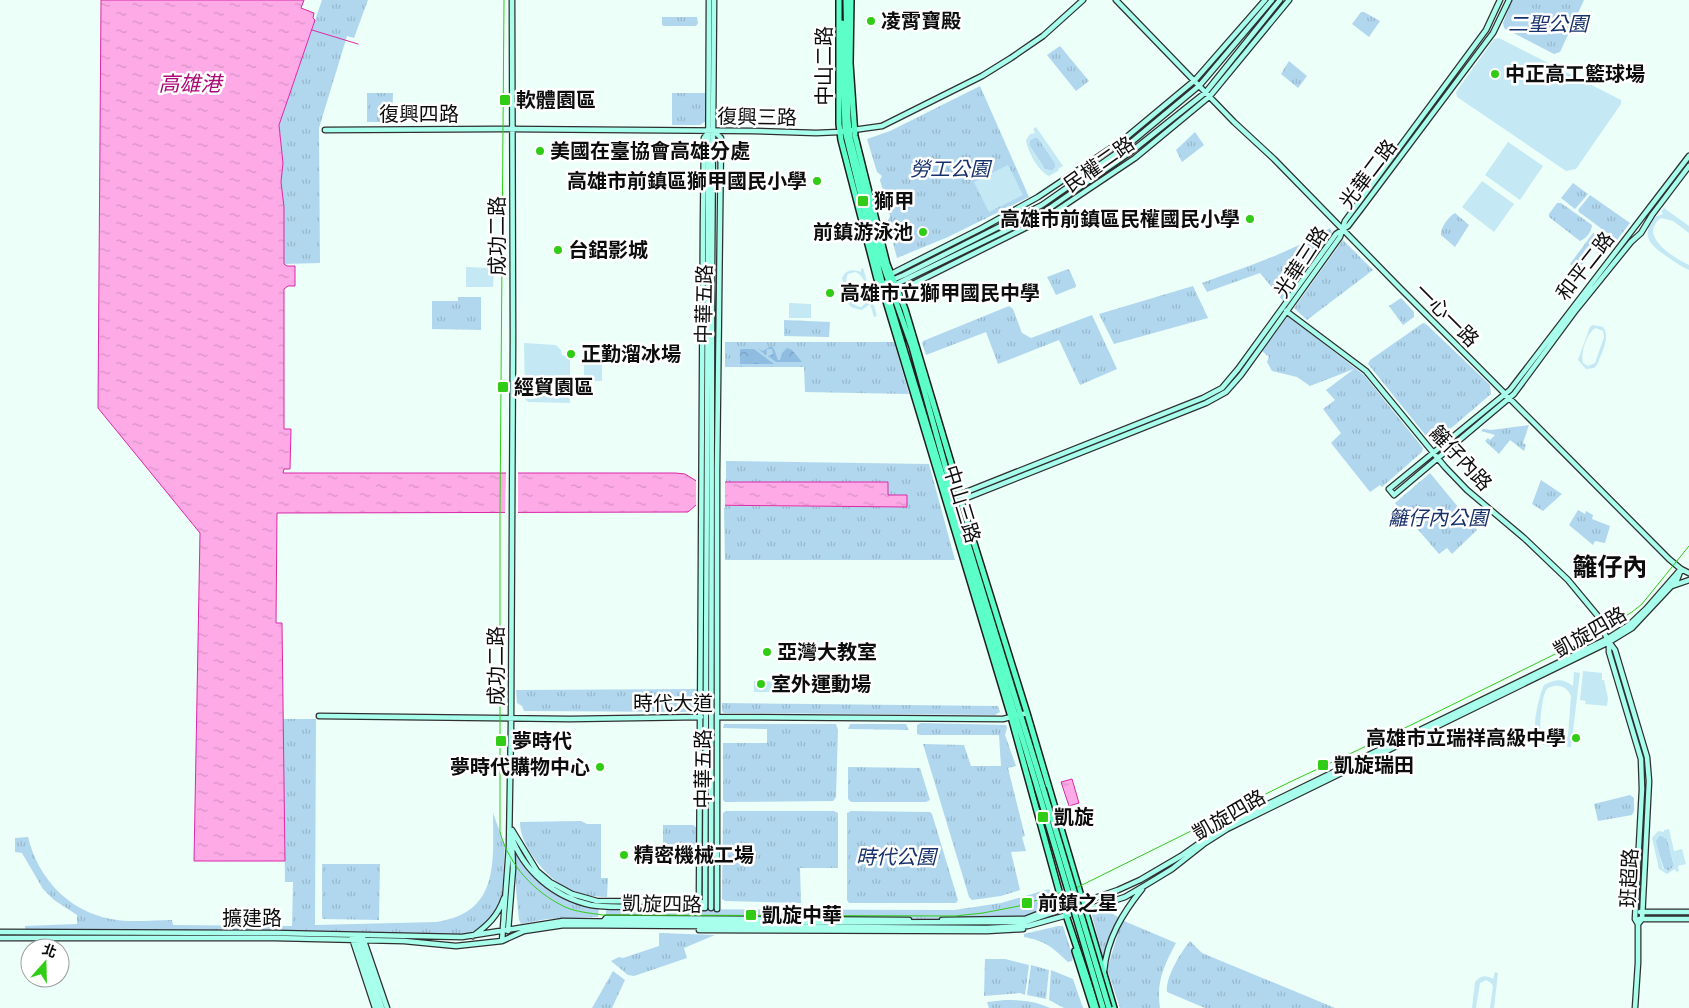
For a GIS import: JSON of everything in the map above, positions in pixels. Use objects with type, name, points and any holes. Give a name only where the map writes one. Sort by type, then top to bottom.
[{"type":"main road","name":"中山二路","points":[[841,0],[847,131]]},
{"type":"main road","name":"中山二路","points":[[846,0],[847,131]]},
{"type":"main road","name":"中山二路","points":[[847,131],[851,0]]},
{"type":"main road","name":"中山三路","points":[[847,131],[881,240],[889,275],[958,486],[1019,715],[1065,915]]},
{"type":"main road","name":"中山三路","points":[[847,131],[879,278],[1019,715],[1076,879],[1084,910]]},
{"type":"main road","name":"中山三路","points":[[896,293],[952,493],[1041,789]]},
{"type":"main road","points":[[1041,789],[1103,1008]]},
{"type":"main road","points":[[1041,789],[1109,1008]]},
{"type":"main road","points":[[1084,910],[1088,914],[1115,1008]]},
{"type":"main road","points":[[1084,910],[1115,1008]]},
{"type":"main road","points":[[1065,915],[1093,1008]]},
{"type":"main road","points":[[1065,915],[1097,1008]]},
{"type":"street","name":"成功二路","points":[[507,930],[506,888],[510,847],[511,718],[512,0]]},
{"type":"street","name":"中華五路","points":[[709,0],[712,132]]},
{"type":"street","name":"中華五路","points":[[705,906],[714,0]]},
{"type":"street","name":"復興三路","points":[[513,129],[816,134],[882,126],[982,76],[1011,58],[1043,36],[1083,0]]},
{"type":"street","name":"一心一路","points":[[1116,0],[1652,542],[1681,569],[1689,573]]},
{"type":"street","name":"民權二路","points":[[879,278],[889,275],[982,228],[1038,197],[1123,140],[1194,80],[1265,0]]},
{"type":"street","name":"民權二路","points":[[893,284],[1042,205],[1128,145],[1200,85],[1272,0]]},
{"type":"street","name":"民權二路","points":[[883,288],[1044,212],[1132,151],[1206,92],[1280,0]]},
{"type":"street","name":"民權二路","points":[[886,297],[1047,217],[1134,158],[1210,96],[1288,0]]},
{"type":"street","name":"光華二路","points":[[1342,230],[1345,221],[1489,25],[1500,0]]},
{"type":"street","name":"光華二路","points":[[1342,230],[1348,226],[1493,34],[1509,0]]},
{"type":"street","points":[[1417,123],[1422,126]]},
{"type":"street","name":"復興四路","points":[[325,130],[513,129]]},
{"type":"street","name":"中華五路","points":[[712,132],[721,138],[717,907]]},
{"type":"street","name":"中華五路","points":[[705,906],[706,717],[700,621],[704,138],[712,132]]},
{"type":"street","name":"和平二路","points":[[1689,156],[1673,183],[1641,233],[1631,242],[1576,310],[1510,398],[1394,495],[1389,489],[1510,390],[1577,301],[1673,183],[1689,166]]},
{"type":"street","name":"光華三路","points":[[960,498],[966,492],[1203,398],[1222,388],[1285,310],[1340,237],[1342,230]]},
{"type":"street","name":"籬仔內路","points":[[1285,310],[1366,371],[1438,459],[1467,490],[1524,538],[1568,580],[1597,615],[1608,640]]},
{"type":"street","name":"凱旋四路","points":[[1681,569],[1635,620],[1608,640],[1225,825],[1182,856],[1140,880],[1118,890],[1082,902],[1025,918],[1003,920],[606,918],[603,924],[607,930],[1005,931],[1028,929],[1059,920],[1065,915],[1125,897],[1161,876],[1227,828],[1608,640],[1632,628],[1678,578],[1681,569]]},
{"type":"street","points":[[1671,586],[1689,580]]},
{"type":"street","points":[[700,621],[709,621]]},
{"type":"street","name":"班超路","points":[[1608,640],[1615,650],[1647,757],[1649,781],[1642,919],[1637,922],[1642,789],[1641,759],[1609,652],[1608,640]]},
{"type":"street","name":"時代大道","points":[[319,716],[511,718],[718,717],[921,720],[1000,719],[1019,715]]},
{"type":"street","name":"凱旋四路","points":[[510,829],[512,839],[535,875],[569,898],[597,906],[705,906]]},
{"type":"street","name":"凱旋四路","points":[[510,829],[539,872],[550,882],[572,894],[603,901],[717,907]]},
{"type":"street","name":"成功二路","points":[[502,941],[507,930],[513,869],[512,839]]},
{"type":"street","points":[[1104,978],[1110,942],[1116,927],[1126,909],[1144,886]]},
{"type":"street","points":[[472,937],[488,925],[495,916],[500,908],[506,888]]},
{"type":"street","points":[[1636,912],[1689,912]]},
{"type":"street","points":[[1642,919],[1689,919]]},
{"type":"street","name":"擴建路","points":[[0,938],[472,937],[563,921],[603,924]]},
{"type":"street","points":[[1635,1008],[1638,963],[1637,922]]},
{"type":"street","name":"擴建路","points":[[0,932],[357,937],[456,946],[502,941],[524,931],[542,928],[564,925],[603,924]]},
{"type":"street","points":[[357,937],[375,1008]]},
{"type":"street","points":[[357,937],[381,1008]]},
{"type":"street","points":[[357,937],[387,1008]]},
{"type":"green space","points":[[322,0],[368,0],[354,38],[347,36],[319,128],[320,263],[284,264],[284,207],[281,182],[283,163],[279,125]]},
{"type":"green space","name":"二聖公園","points":[[1512,0],[1584,0],[1560,52],[1554,54],[1504,28],[1503,23]]},
{"type":"green space","points":[[1361,12],[1380,21],[1369,37],[1352,24]]},
{"type":"green space","points":[[662,17],[697,17],[698,23],[696,26],[664,26],[662,25]]},
{"type":"green space","points":[[1060,46],[1089,81],[1076,91],[1047,55]]},
{"type":"green space","points":[[1289,61],[1307,76],[1298,88],[1281,74]]},
{"type":"green space","name":"勞工公園","points":[[980,86],[1029,197],[948,237],[897,258],[893,243],[897,242],[894,234],[892,235],[888,221],[890,216],[880,180],[882,176],[877,172],[867,139],[890,131]]},
{"type":"green space","points":[[367,93],[393,93],[392,122],[367,122]]},
{"type":"green space","points":[[672,93],[705,93],[706,121],[700,125],[672,125]]},
{"type":"green space","points":[[1195,132],[1204,145],[1182,162],[1176,150]]},
{"type":"green space","points":[[1036,137],[1055,163],[1055,168],[1052,171],[1045,169],[1029,145],[1030,140]]},
{"type":"green space","points":[[1573,183],[1588,194],[1575,209],[1561,198]]},
{"type":"green space","points":[[1590,195],[1630,223],[1617,240],[1579,212],[1578,210]]},
{"type":"green space","points":[[1557,203],[1561,203],[1592,225],[1590,232],[1580,241],[1549,217]]},
{"type":"green space","points":[[1455,213],[1469,225],[1455,247],[1441,235],[1445,223]]},
{"type":"green space","points":[[1330,228],[1332,233],[1283,301],[1260,273],[1207,292],[1202,283],[1284,252]]},
{"type":"green space","points":[[1593,233],[1602,240],[1577,271],[1570,264]]},
{"type":"green space","points":[[1343,240],[1373,270],[1307,320],[1294,308]]},
{"type":"green space","points":[[1068,269],[1076,287],[1056,295],[1047,277]]},
{"type":"green space","points":[[1193,286],[1208,318],[1114,344],[1099,314]]},
{"type":"green space","points":[[458,297],[481,297],[481,330],[432,329],[432,301],[458,301]]},
{"type":"green space","points":[[1401,298],[1414,312],[1414,317],[1403,325],[1389,306]]},
{"type":"green space","points":[[1009,306],[1013,309],[1022,333],[1031,338],[1092,315],[1117,369],[1080,385],[1059,340],[998,364],[986,332],[926,355],[923,341]]},
{"type":"green space","points":[[1288,316],[1364,375],[1423,448],[1422,452],[1382,487],[1380,485],[1370,492],[1331,443],[1341,433],[1323,409],[1335,400],[1326,390],[1354,369],[1310,386],[1297,377],[1272,371],[1267,362],[1269,357],[1262,351]]},
{"type":"green space","points":[[784,320],[830,322],[829,337],[784,336]]},
{"type":"green space","points":[[1423,323],[1490,385],[1491,394],[1435,442],[1431,442],[1368,364],[1370,360]]},
{"type":"green space","points":[[725,342],[894,342],[909,394],[805,392],[804,367],[725,367]]},
{"type":"green space","points":[[771,346],[778,360],[780,360],[782,353],[787,348],[792,350],[802,362],[776,362],[768,356],[773,354],[772,349],[767,349],[766,355],[757,348],[763,351]]},
{"type":"green space","points":[[740,349],[754,349],[774,364],[740,364]]},
{"type":"green space","points":[[1529,425],[1523,443],[1526,445],[1524,451],[1510,440],[1499,454],[1485,441],[1488,438],[1490,440],[1495,435],[1481,431],[1483,429],[1491,430]]},
{"type":"green space","points":[[726,461],[929,464],[955,560],[725,560],[724,506],[907,507],[888,495],[887,482],[726,482]]},
{"type":"green space","name":"籬仔內公園","points":[[1430,473],[1477,530],[1452,554],[1447,548],[1439,554],[1395,503]]},
{"type":"green space","points":[[1541,480],[1562,494],[1543,511],[1532,504]]},
{"type":"green space","points":[[1578,510],[1585,514],[1586,511],[1593,515],[1592,519],[1610,526],[1605,543],[1595,541],[1593,545],[1569,525]]},
{"type":"green space","points":[[698,689],[698,704],[693,708],[693,712],[524,711],[522,706],[517,703],[516,690]]},
{"type":"green space","points":[[722,703],[998,706],[1000,712],[995,715],[724,713],[722,711]]},
{"type":"green space","points":[[283,719],[316,719],[315,925],[436,922],[457,917],[472,908],[482,896],[492,867],[493,813],[505,846],[502,896],[499,905],[490,919],[479,930],[464,934],[25,931],[25,926],[77,924],[77,915],[54,900],[43,889],[22,853],[15,852],[15,838],[28,837],[39,866],[47,879],[68,900],[81,909],[95,915],[126,921],[172,920],[173,925],[292,926],[293,882],[285,882]]},
{"type":"green space","points":[[921,723],[1006,725],[1005,735],[1016,766],[1008,768],[1025,836],[1022,837],[1026,851],[1011,852],[1020,890],[1001,896],[972,900],[969,897],[923,744],[964,745],[971,766],[1001,766],[999,735],[920,735],[917,734],[917,725]]},
{"type":"green space","points":[[724,724],[836,724],[838,730],[836,797],[833,801],[725,802],[723,800],[723,743],[767,743],[767,729],[723,728]]},
{"type":"green space","points":[[850,724],[906,724],[909,730],[848,729]]},
{"type":"green space","points":[[848,767],[920,768],[930,800],[926,802],[851,802],[848,799]]},
{"type":"green space","points":[[1630,795],[1634,798],[1634,811],[1632,815],[1598,821],[1594,804]]},
{"type":"green space","points":[[726,811],[834,811],[838,813],[838,868],[800,868],[801,903],[725,901],[722,899],[723,813]]},
{"type":"green space","name":"時代公園","points":[[851,811],[930,812],[958,900],[956,903],[849,903],[847,900],[847,813]]},
{"type":"green space","points":[[581,821],[587,824],[601,824],[601,878],[608,878],[607,897],[574,891],[555,880],[539,865],[532,855],[523,839],[520,826],[520,822]]},
{"type":"green space","points":[[663,825],[693,825],[696,827],[697,851],[663,851]]},
{"type":"green space","points":[[1660,835],[1667,839],[1674,866],[1669,871],[1664,869],[1655,841]]},
{"type":"green space","points":[[516,852],[532,874],[550,891],[572,902],[599,908],[598,917],[547,919],[521,924],[516,889]]},
{"type":"green space","points":[[322,864],[380,864],[379,920],[323,919]]},
{"type":"green space","points":[[1049,889],[1055,900],[1025,917],[955,919],[606,918],[606,909],[954,910],[1001,903]]},
{"type":"green space","points":[[1103,908],[1118,917],[1107,942],[1103,957],[1091,912]]},
{"type":"green space","points":[[1124,921],[1176,943],[1160,982],[1160,1008],[1120,1008],[1107,969],[1121,924]]},
{"type":"green space","points":[[1063,926],[1073,957],[1072,961],[1068,962],[1044,943],[1024,937],[1024,934]]},
{"type":"green space","points":[[659,933],[715,935],[684,948],[687,958],[634,976],[628,975],[611,961],[659,946]]},
{"type":"green space","points":[[1190,941],[1202,953],[1335,1008],[1205,1008],[1167,992],[1171,973],[1178,958]]},
{"type":"green space","points":[[985,959],[1005,959],[1029,965],[1025,995],[1020,993],[984,996]]},
{"type":"green space","points":[[1031,965],[1049,970],[1046,999],[1027,995]]},
{"type":"green space","points":[[1051,970],[1073,979],[1083,1008],[1064,1008],[1049,1000]]},
{"type":"green space","points":[[613,971],[625,980],[612,1008],[592,1008]]},
{"type":"green space","points":[[1005,1000],[1028,1001],[1050,1008],[989,1008],[987,1002]]},
{"type":"shaded area","points":[[1499,38],[1621,100],[1621,104],[1576,169],[1566,171],[1457,97],[1456,92],[1494,39]]},
{"type":"shaded area","points":[[1036,127],[1063,166],[1049,176],[1037,166],[1027,145],[1026,140],[1030,134],[1035,133],[1033,129]],"holes":[[[1038,138],[1055,163],[1055,168],[1052,171],[1045,169],[1029,145],[1030,140]]]},
{"type":"shaded area","points":[[1508,142],[1543,166],[1520,200],[1485,175]]},
{"type":"shaded area","points":[[1008,165],[1023,195],[989,212],[974,182]]},
{"type":"shaded area","points":[[1482,181],[1514,204],[1494,232],[1462,207]]},
{"type":"shaded area","points":[[1664,208],[1689,226],[1689,233],[1673,221],[1661,218],[1655,225],[1653,232],[1655,238],[1667,252],[1689,265],[1689,270],[1663,253],[1650,241],[1648,231],[1650,225],[1654,217],[1663,214],[1661,212]]},
{"type":"shaded area","points":[[466,267],[494,268],[493,287],[466,287]]},
{"type":"shaded area","points":[[863,268],[877,316],[874,317],[870,304],[862,310],[849,305],[842,278],[848,271],[861,272]],"holes":[[[855,272],[866,284],[867,294],[867,302],[861,307],[853,303],[846,289],[848,274]]]},
{"type":"shaded area","points":[[789,303],[811,304],[811,318],[789,318]]},
{"type":"shaded area","points":[[1593,325],[1603,327],[1606,341],[1597,365],[1594,368],[1586,369],[1578,360],[1590,327]],"holes":[[[1596,328],[1603,331],[1604,337],[1595,363],[1588,366],[1583,363],[1582,359],[1587,338]]]},
{"type":"shaded area","points":[[524,343],[556,345],[561,350],[562,355],[565,356],[568,350],[575,350],[577,357],[570,360],[570,403],[528,402],[525,399]]},
{"type":"shaded area","points":[[584,364],[602,364],[602,381],[584,381]]},
{"type":"shaded area","points":[[1583,671],[1602,673],[1602,680],[1604,680],[1608,698],[1607,706],[1585,704],[1586,701],[1580,700]]},
{"type":"shaded area","points":[[1574,672],[1580,673],[1571,747],[1567,747],[1568,741],[1553,746],[1543,745],[1536,737],[1535,726],[1537,707],[1544,685],[1559,680],[1573,686]],"holes":[[[1554,686],[1564,688],[1571,696],[1568,736],[1561,740],[1549,741],[1543,737],[1540,730],[1546,691]]]},
{"type":"shaded area","points":[[754,681],[790,682],[790,692],[754,692]]},
{"type":"shaded area","points":[[1669,829],[1674,851],[1682,849],[1686,864],[1678,866],[1679,871],[1676,872],[1675,869],[1667,874],[1659,869],[1652,838],[1658,831],[1664,832],[1664,830]],"holes":[[[1660,835],[1667,839],[1674,866],[1669,871],[1663,869],[1656,841]]]},
{"type":"shaded area","points":[[1495,972],[1498,973],[1494,1008],[1490,1008],[1493,986],[1486,980],[1480,983],[1476,1008],[1472,1008],[1475,982],[1484,976],[1493,979]]},
{"type":"water","name":"高雄港","points":[[101,0],[304,0],[301,8],[314,13],[313,18],[315,20],[279,125],[283,163],[281,182],[284,207],[284,264],[295,266],[295,286],[288,286],[284,289],[284,429],[291,429],[290,469],[284,469],[283,473],[675,473],[685,474],[698,482],[888,482],[888,495],[907,495],[907,507],[696,505],[688,512],[277,513],[276,623],[282,623],[285,861],[194,861],[200,533],[98,408]]},
{"type":"water","points":[[1072,779],[1079,803],[1069,806],[1061,782]]},
{"type":"pier","points":[[506,471],[518,472],[518,514],[505,514]]},
{"type":"pier","points":[[696,478],[725,480],[725,508],[696,508]]},
{"type":"waterway","points":[[312,30],[358,44]]},
{"type":"tram line","points":[[504,0],[500,514],[500,832],[510,856],[524,876],[543,894],[565,907],[603,915],[955,916],[1019,906],[1078,887],[1604,630],[1642,604],[1689,546]]},
{"type":"place","name":"凌霄寶殿","points":[[871,21]]},
{"type":"place","name":"中正高工籃球場","points":[[1495,74]]},
{"type":"place","name":"軟體園區","points":[[505,100]]},
{"type":"place","name":"美國在臺協會高雄分處","points":[[540,151]]},
{"type":"place","name":"高雄市前鎮區獅甲國民小學","points":[[817,181]]},
{"type":"place","name":"獅甲","points":[[863,201]]},
{"type":"place","name":"高雄市前鎮區民權國民小學","points":[[1250,219]]},
{"type":"place","name":"前鎮游泳池","points":[[923,232]]},
{"type":"place","name":"台鋁影城","points":[[558,250]]},
{"type":"place","name":"高雄市立獅甲國民中學","points":[[830,293]]},
{"type":"place","name":"正勤溜冰場","points":[[571,354]]},
{"type":"place","name":"經貿園區","points":[[503,387]]},
{"type":"place","name":"亞灣大教室","points":[[767,652]]},
{"type":"place","name":"室外運動場","points":[[761,684]]},
{"type":"place","name":"高雄市立瑞祥高級中學","points":[[1576,738]]},
{"type":"place","name":"夢時代","points":[[501,741]]},
{"type":"place","name":"凱旋瑞田","points":[[1323,765]]},
{"type":"place","name":"夢時代購物中心","points":[[600,767]]},
{"type":"place","name":"凱旋","points":[[1043,817]]},
{"type":"place","name":"精密機械工場","points":[[624,855]]},
{"type":"place","name":"前鎮之星","points":[[1027,903]]},
{"type":"place","name":"凱旋中華","points":[[751,915]]},
{"type":"district","name":"籬仔內","points":[[1610,567]]}]
